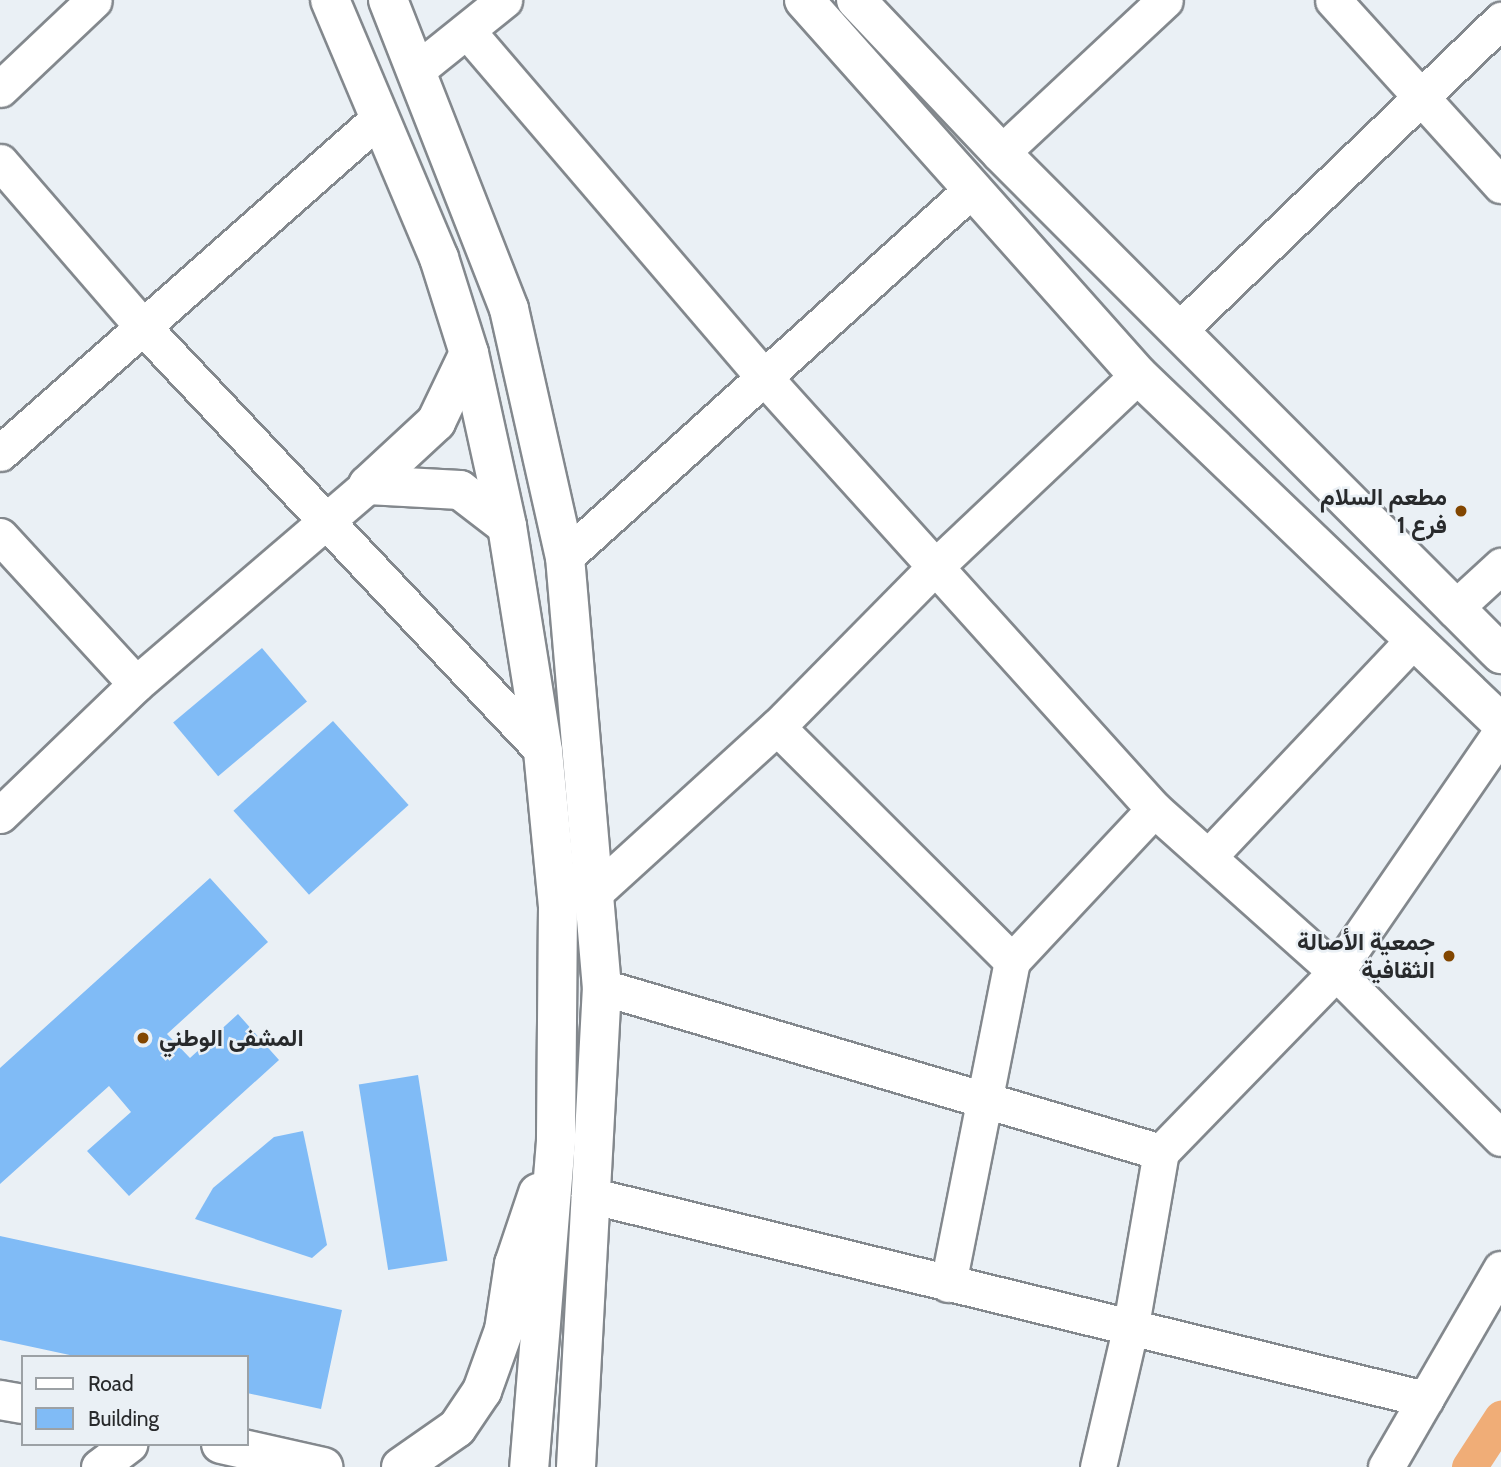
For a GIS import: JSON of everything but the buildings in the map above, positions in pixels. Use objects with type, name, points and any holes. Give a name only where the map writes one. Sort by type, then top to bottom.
[{"type":"main road","points":[[330,0],[377,120],[439,258],[468,353],[507,526],[543,751],[558,907],[556,1141],[525,1465],[568,1467]]},
{"type":"main road","points":[[388,0],[509,309],[565,557],[591,897],[602,987],[576,1467]]},
{"type":"main road","points":[[804,0],[1138,375],[1501,723]]},
{"type":"main road","points":[[856,0],[1001,153],[1180,329],[1501,654]]},
{"type":"main road","points":[[368,485],[436,422],[468,353]]},
{"type":"main road","points":[[368,485],[460,490],[507,526]]},
{"type":"main road","points":[[401,1467],[457,1428],[482,1391],[504,1330],[514,1264],[556,1141]]},
{"type":"main road","points":[[0,1400],[21,1404]]},
{"type":"main road","points":[[230,1446],[323,1467]]},
{"type":"street","points":[[0,89],[94,0]]},
{"type":"street","points":[[417,70],[468,32],[504,0]]},
{"type":"street","points":[[1001,153],[1165,0]]},
{"type":"street","points":[[1333,0],[1501,185]]},
{"type":"street","points":[[1180,329],[1418,96],[1501,20]]},
{"type":"street","points":[[468,32],[763,376],[933,569],[1154,808],[1210,855],[1336,972],[1501,1138]]},
{"type":"street","points":[[0,453],[377,120]]},
{"type":"street","points":[[0,162],[144,328],[329,520],[543,751]]},
{"type":"street","points":[[565,557],[971,190]]},
{"type":"street","points":[[591,897],[777,727],[933,569],[1138,375]]},
{"type":"street","points":[[0,815],[136,684],[368,485]]},
{"type":"street","points":[[0,536],[136,684]]},
{"type":"street","points":[[1454,609],[1501,566]]},
{"type":"street","points":[[1210,855],[1414,639]]},
{"type":"street","points":[[777,727],[1012,961]]},
{"type":"street","points":[[1098,1467],[1131,1325],[1161,1152],[1336,972],[1501,732]]},
{"type":"street","points":[[948,1284],[1012,961],[1154,808]]},
{"type":"street","points":[[602,987],[984,1102],[1161,1152]]},
{"type":"street","points":[[589,1195],[948,1284],[1131,1325],[1425,1399]]},
{"type":"street","points":[[1386,1467],[1501,1269]]},
{"type":"street","points":[[99,1467],[126,1446]]},
{"type":"waterway","points":[[1469,1467],[1501,1418]]},
{"type":"place","name":"مطعم السلام فرع 1","points":[[1461,511]]},
{"type":"place","name":"جمعية الأصالة الثقافية","points":[[1449,956]]},
{"type":"place","name":"المشفى الوطني","points":[[143,1038]]}]
